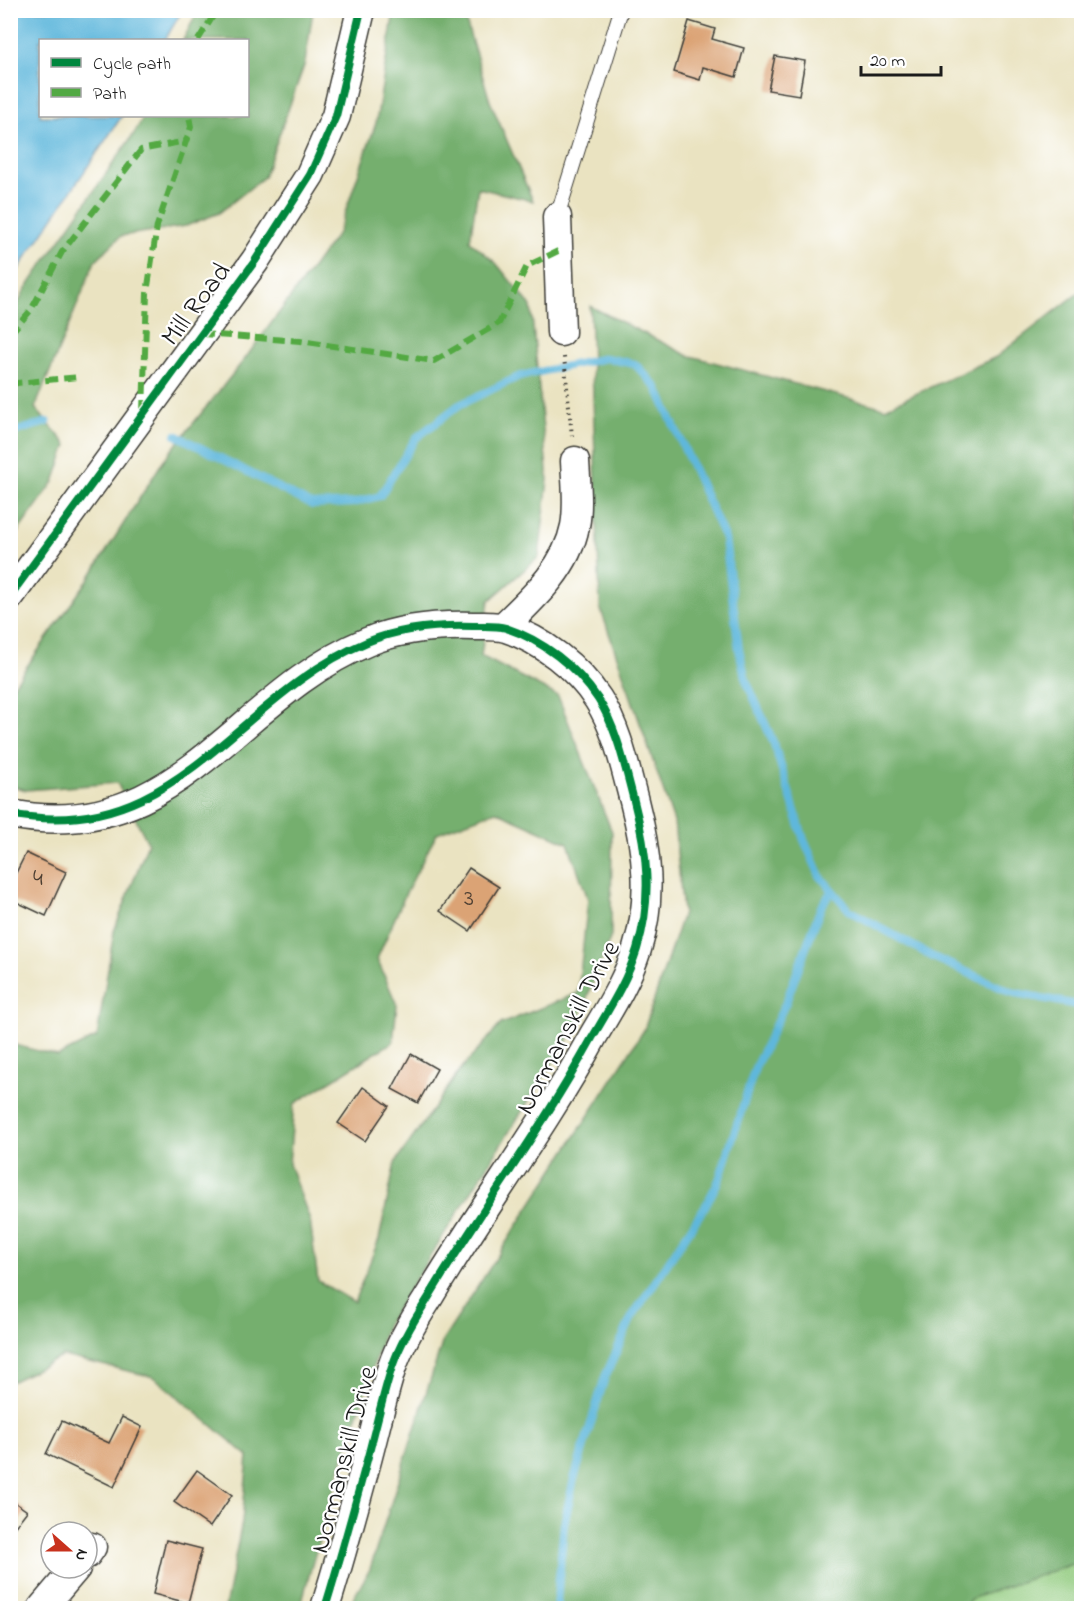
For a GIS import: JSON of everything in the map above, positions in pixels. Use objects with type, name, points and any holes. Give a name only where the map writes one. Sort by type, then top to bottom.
[{"type":"street","name":"Mill Road","points":[[10,596],[255,261],[310,175],[336,116],[361,10]]},
{"type":"street","points":[[557,217],[561,332]]},
{"type":"street","points":[[503,627],[538,593],[567,549],[575,528],[577,512],[575,461]]},
{"type":"street","name":"Normanskill Drive","points":[[10,814],[84,817],[120,809],[174,783],[306,676],[364,643],[405,630],[447,625],[503,627],[536,643],[576,671],[600,701],[623,757],[646,848],[647,885],[644,925],[624,981],[560,1098],[426,1301],[393,1363],[325,1608]]},
{"type":"street","points":[[42,1608],[66,1580]]},
{"type":"lane","points":[[557,217],[621,10]]},
{"type":"path","points":[[561,332],[575,461]]},
{"type":"green space","points":[[198,11],[313,11],[305,63],[264,177],[219,213],[186,226],[121,236],[95,261],[35,408],[67,445],[54,482],[11,541],[10,321],[23,293],[143,117],[249,117],[249,39],[184,39]]},
{"type":"green space","points":[[394,11],[463,11],[490,101],[533,201],[478,188],[470,241],[496,263],[531,306],[548,480],[539,557],[489,601],[481,656],[558,696],[612,832],[611,936],[575,1028],[386,1326],[330,1501],[300,1608],[225,1608],[242,1522],[248,1456],[154,1377],[63,1356],[11,1382],[11,1044],[58,1056],[97,1037],[114,931],[148,843],[117,783],[26,790],[11,786],[11,689],[90,577],[163,461],[244,360],[338,233],[376,123]],"holes":[[[496,811],[568,843],[588,899],[578,993],[501,1024],[461,1069],[395,1163],[379,1239],[354,1302],[318,1281],[310,1220],[289,1164],[294,1104],[393,1042],[397,1005],[377,959],[406,893],[437,833]]]},
{"type":"green space","points":[[1081,291],[1081,1561],[970,1599],[965,1608],[348,1608],[370,1569],[443,1340],[644,1030],[683,913],[674,822],[600,607],[590,306],[687,355],[885,408],[996,357]]},
{"type":"green space","points":[[1081,1561],[1081,1608],[965,1608],[969,1599]]},
{"type":"water","points":[[11,10],[182,11],[166,39],[39,39],[39,117],[121,117],[11,280]]},
{"type":"building","points":[[689,21],[715,29],[712,39],[744,48],[736,77],[703,67],[700,80],[674,72]]},
{"type":"building","points":[[775,56],[805,61],[799,95],[768,90]]},
{"type":"building","points":[[26,853],[66,872],[46,916],[10,899],[10,885]]},
{"type":"building","points":[[469,868],[499,887],[470,931],[440,911]]},
{"type":"building","points":[[411,1054],[437,1069],[418,1103],[392,1089]]},
{"type":"building","points":[[363,1087],[389,1106],[365,1141],[338,1123]]},
{"type":"building","points":[[122,1417],[142,1427],[114,1487],[46,1454],[62,1421],[109,1443]]},
{"type":"building","points":[[197,1470],[232,1495],[210,1527],[174,1502]]},
{"type":"building","points":[[10,1499],[27,1511],[10,1533]]},
{"type":"building","points":[[166,1540],[202,1549],[188,1603],[153,1594]]},
{"type":"waterway","points":[[176,435],[312,505],[353,503],[380,496],[416,438],[459,405],[520,376],[606,358],[635,364],[657,388],[725,539],[739,649],[746,680],[774,744],[804,840],[820,876],[849,910],[933,957],[1011,992],[1082,1006]]},
{"type":"waterway","points":[[10,430],[17,431],[47,422]]},
{"type":"waterway","points":[[559,1608],[557,1601],[564,1524],[574,1479],[605,1377],[632,1317],[706,1205],[719,1180],[755,1068],[786,1002],[821,907],[831,892]]},
{"type":"marked path","points":[[199,39],[217,10]]},
{"type":"marked path","points":[[143,412],[147,293],[157,226],[191,127],[189,117]]},
{"type":"marked path","points":[[10,334],[31,310],[62,252],[141,150],[186,141]]},
{"type":"marked path","points":[[201,334],[300,341],[434,361],[499,323],[527,266],[558,251]]},
{"type":"marked path","points":[[10,386],[17,383],[79,377]]},
{"type":"cycle path","points":[[10,596],[255,261],[310,175],[336,116],[361,10]]},
{"type":"cycle path","points":[[10,814],[68,818],[118,809],[162,788],[202,761],[279,696],[321,666],[367,642],[393,633],[419,628],[494,626],[519,633],[558,656],[580,676],[598,699],[610,722],[620,748],[634,801],[645,856],[647,893],[637,949],[617,995],[573,1072],[447,1267],[399,1350],[388,1379],[325,1608]]}]
